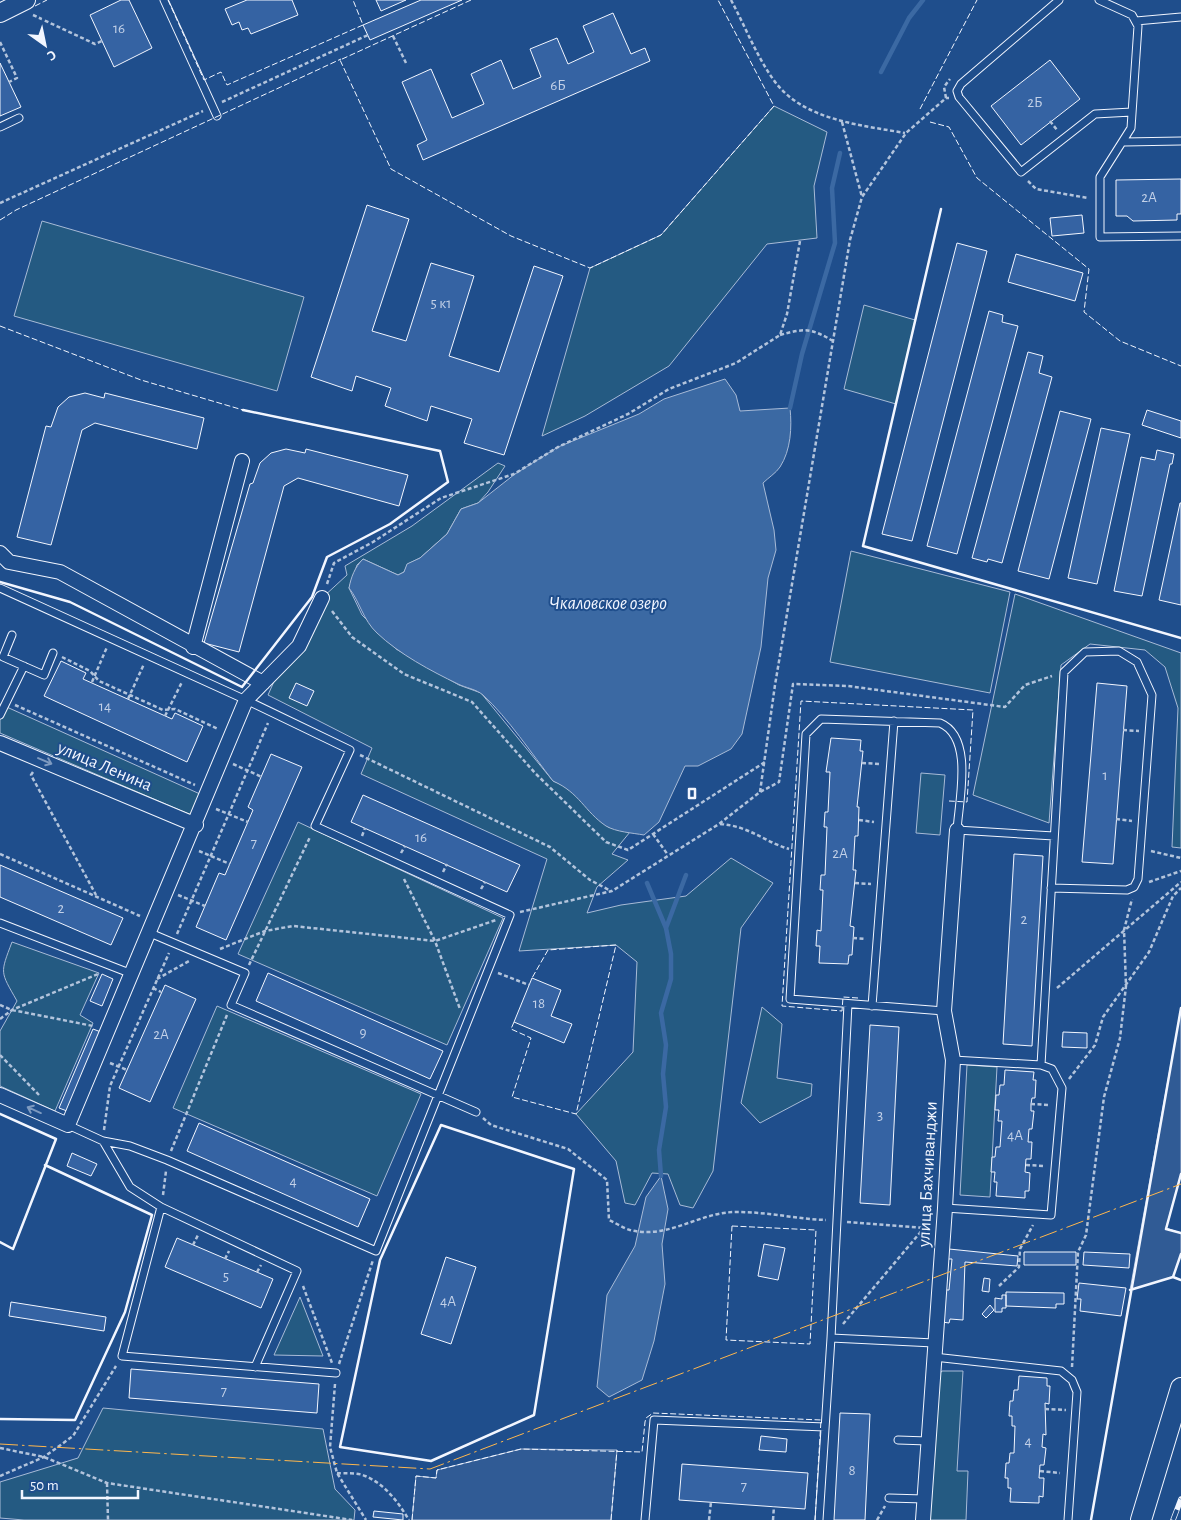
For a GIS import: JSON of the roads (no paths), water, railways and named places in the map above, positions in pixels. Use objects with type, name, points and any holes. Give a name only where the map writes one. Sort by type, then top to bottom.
[{"type":"main road","points":[[1142,1520],[1181,1388]]},
{"type":"street","points":[[0,13],[27,4]]},
{"type":"street","points":[[193,646],[242,461]]},
{"type":"street","points":[[0,553],[9,562],[60,572],[263,683]]},
{"type":"street","points":[[0,1095],[68,1125],[108,1030],[128,972],[152,927],[196,825],[246,700],[299,646],[322,598]]},
{"type":"street","name":"улица Ленина","points":[[0,742],[196,825]]},
{"type":"street","name":"улица Бахчиванджи","points":[[923,1520],[945,1213],[953,1060],[944,1010],[957,830]]},
{"type":"lane","points":[[164,0],[217,116]]},
{"type":"lane","points":[[1059,0],[961,84],[958,91],[959,97],[1020,172],[1095,114],[1132,112]]},
{"type":"lane","points":[[1100,0],[1132,15],[1138,26],[1131,128],[1124,142],[1102,170],[1100,177],[1100,237],[1181,236]]},
{"type":"lane","points":[[1136,21],[1181,17]]},
{"type":"lane","points":[[0,127],[19,118]]},
{"type":"lane","points":[[1124,142],[1181,141]]},
{"type":"lane","points":[[0,588],[246,700],[350,750],[315,826],[510,915],[376,1251],[167,1160],[130,1146],[103,1141],[68,1125]]},
{"type":"lane","points":[[12,635],[2,657],[44,675],[54,654]]},
{"type":"lane","points":[[1041,1065],[1045,999],[1051,888],[1054,836],[1064,672],[1085,652],[1119,651],[1137,662],[1152,695],[1138,879],[1134,887],[1127,890],[1051,888]]},
{"type":"lane","points":[[0,715],[24,666]]},
{"type":"lane","points":[[944,1010],[790,999],[806,734],[821,719],[832,718],[940,723],[953,732],[962,754],[957,830],[1054,836]]},
{"type":"lane","points":[[872,1006],[894,721]]},
{"type":"lane","points":[[0,923],[128,972]]},
{"type":"lane","points":[[152,927],[204,956],[245,973],[231,1005],[476,1112]]},
{"type":"lane","points":[[819,1520],[831,1338],[835,1221],[848,1004]]},
{"type":"lane","points":[[945,1213],[1051,1215],[1062,1088],[1052,1069],[1041,1065],[953,1060]]},
{"type":"lane","points":[[103,1141],[130,1187],[161,1207],[297,1271],[255,1367]]},
{"type":"lane","points":[[161,1207],[122,1356],[336,1373]]},
{"type":"lane","points":[[831,1338],[934,1350],[1061,1370],[1072,1380],[1077,1392],[1068,1520]]},
{"type":"lane","points":[[645,1520],[654,1420],[825,1427]]},
{"type":"lane","points":[[898,1440],[928,1442]]},
{"type":"lane","points":[[889,1498],[924,1499]]},
{"type":"water","name":"Чкаловское озеро","points":[[725,379],[736,395],[740,411],[790,408],[791,415],[790,438],[784,460],[778,469],[763,483],[774,530],[776,550],[768,578],[761,647],[742,734],[731,749],[698,766],[685,766],[659,822],[644,835],[620,831],[606,826],[570,791],[553,781],[511,725],[483,695],[448,679],[416,661],[395,648],[377,633],[365,617],[349,588],[352,576],[363,559],[398,575],[404,572],[407,564],[420,558],[447,534],[461,509],[478,503],[515,474],[558,447],[639,414],[664,399]]},
{"type":"water","points":[[661,1176],[668,1209],[662,1244],[665,1284],[654,1341],[642,1380],[609,1397],[597,1387],[607,1295],[635,1246],[646,1197]]},
{"type":"waterway","points":[[881,72],[909,18],[923,0]]},
{"type":"waterway","points":[[790,408],[802,354],[835,243],[832,188],[840,153]]},
{"type":"waterway","points":[[666,928],[686,875]]},
{"type":"waterway","points":[[647,883],[666,928],[671,954],[671,979],[661,1013],[666,1045],[663,1074],[666,1107],[659,1150],[661,1176]]},
{"type":"railway","points":[[1173,1520],[1181,1499]]}]
